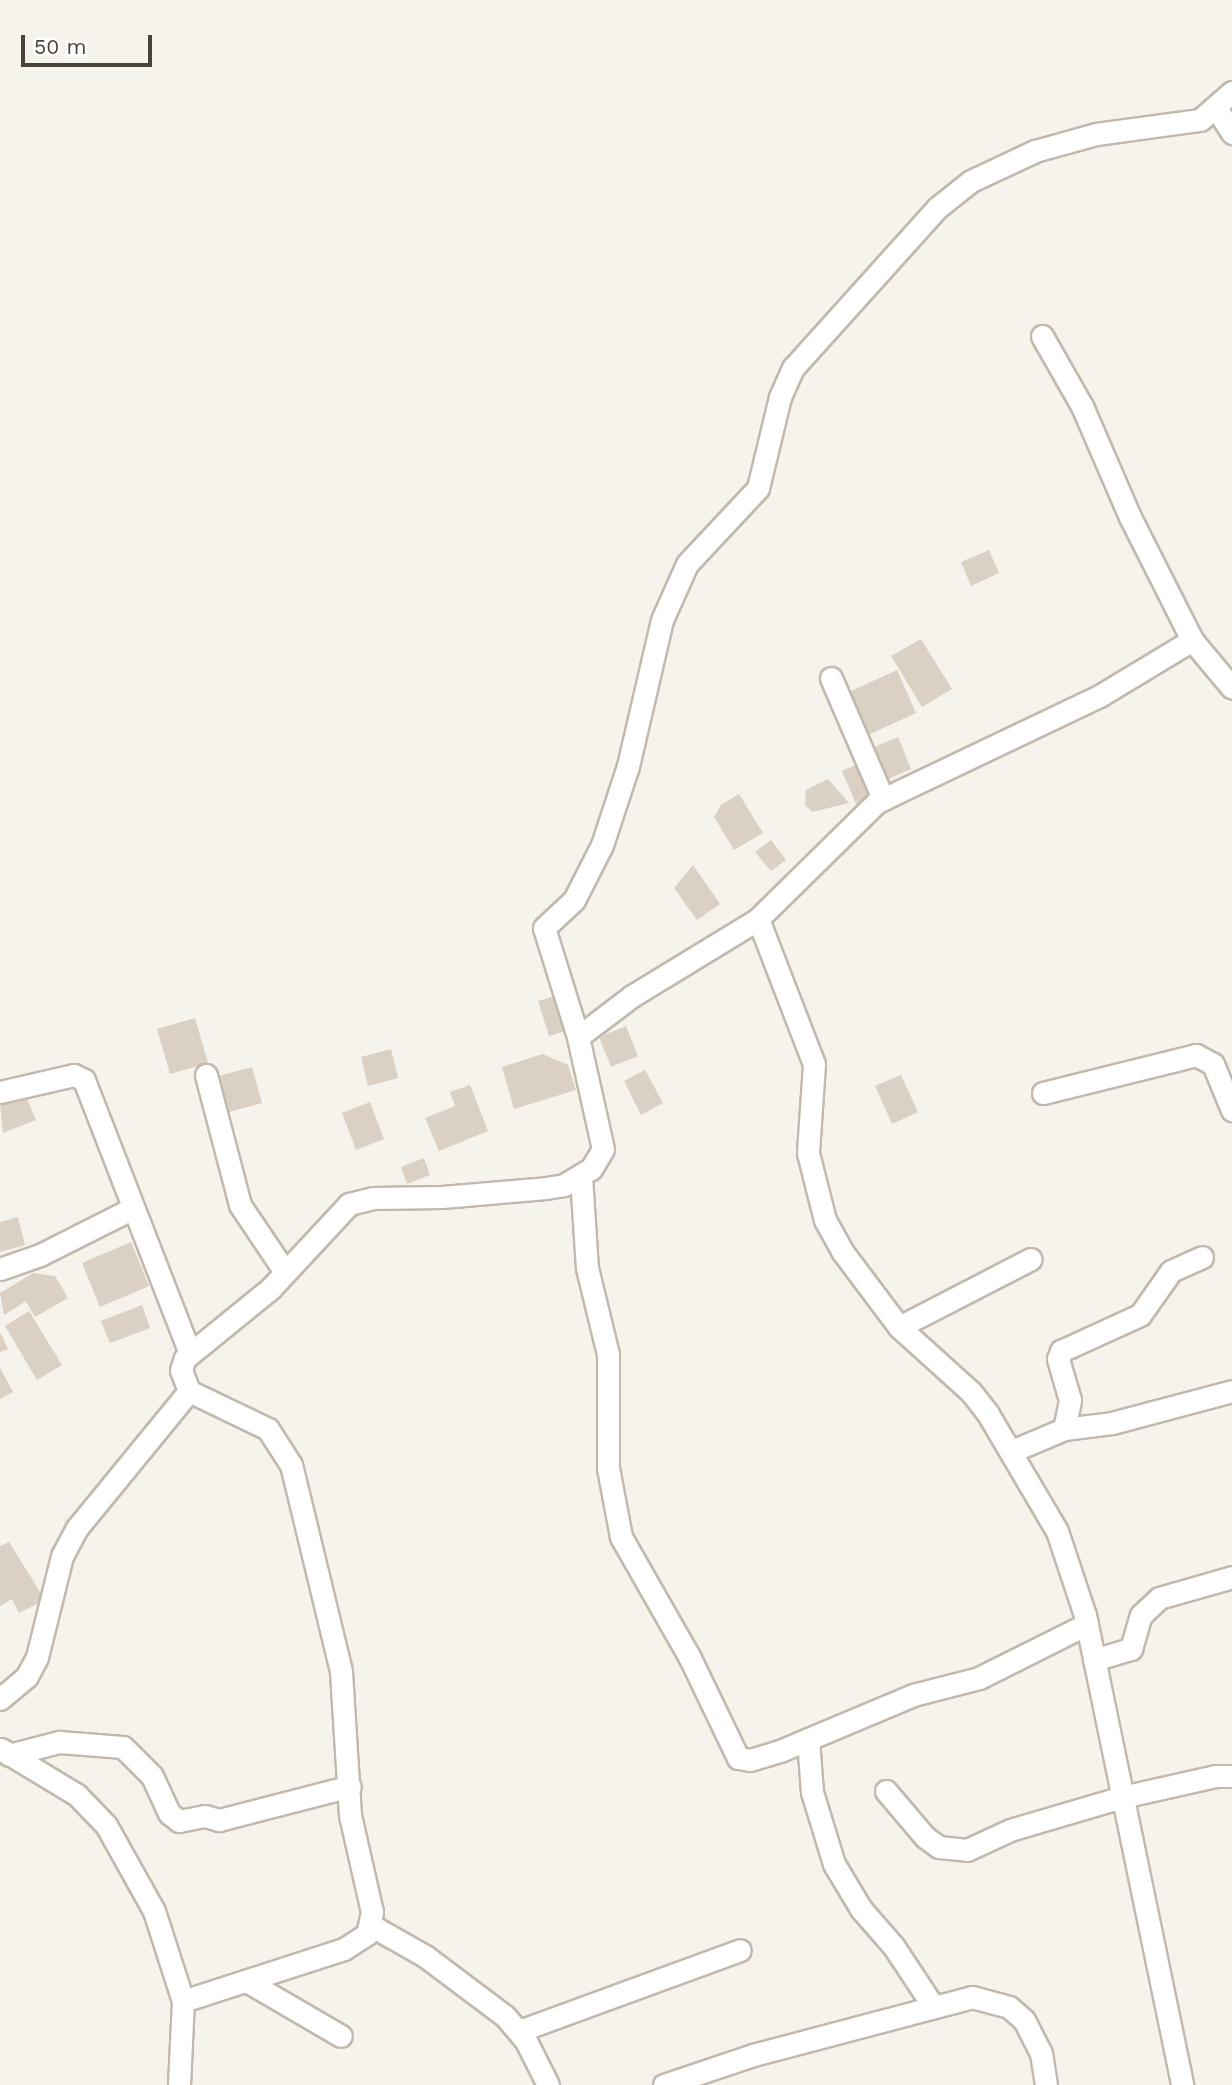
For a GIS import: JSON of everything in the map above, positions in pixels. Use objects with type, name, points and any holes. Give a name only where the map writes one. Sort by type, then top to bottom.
[{"type":"street","points":[[548,2085],[519,2031],[425,1955],[372,1926],[353,1832],[341,1671],[291,1465],[268,1429],[189,1391],[181,1370],[190,1353],[285,1272],[339,1212],[360,1199],[546,1188],[580,1176],[599,1161],[603,1149],[578,1037],[558,965],[543,933],[547,924],[574,900],[602,845],[628,766],[662,620],[679,579],[699,549],[758,488],[780,397],[793,368],[937,208],[971,181],[1035,151],[1096,134],[1223,119],[1232,92]]},
{"type":"street","points":[[1042,336],[1082,406],[1130,517],[1192,640],[1232,688]]},
{"type":"street","points":[[578,1037],[632,996],[758,919],[855,820],[883,799],[1101,695],[1192,640]]},
{"type":"street","points":[[831,678],[883,799]]},
{"type":"street","points":[[758,919],[814,1064],[808,1153],[825,1220],[842,1251],[899,1327],[971,1392],[1012,1451],[1057,1531],[1087,1624],[1182,2085]]},
{"type":"street","points":[[1043,1093],[1196,1055],[1213,1064],[1232,1110]]},
{"type":"street","points":[[206,1075],[235,1194],[252,1228],[285,1272]]},
{"type":"street","points":[[0,1092],[63,1077],[81,1077],[190,1353]]},
{"type":"street","points":[[580,1176],[587,1268],[608,1354],[608,1468],[621,1537],[689,1656],[738,1758],[750,1760],[913,1695],[979,1678],[1087,1624]]},
{"type":"street","points":[[0,1269],[40,1255],[131,1209]]},
{"type":"street","points":[[1064,1429],[1070,1400],[1058,1359],[1061,1350],[1132,1320],[1171,1271],[1202,1257]]},
{"type":"street","points":[[899,1327],[1031,1259]]},
{"type":"street","points":[[0,1699],[27,1676],[37,1657],[62,1556],[77,1528],[189,1391]]},
{"type":"street","points":[[1012,1451],[1064,1429],[1112,1423],[1232,1391]]},
{"type":"street","points":[[1094,1660],[1132,1649],[1141,1615],[1159,1598],[1232,1577]]},
{"type":"street","points":[[807,1739],[812,1791],[834,1864],[861,1909],[894,1947],[933,2006]]},
{"type":"street","points":[[5,1752],[42,1743],[123,1747],[152,1776],[169,1813],[180,1821],[205,1816],[219,1819],[350,1786]]},
{"type":"street","points":[[5,1752],[77,1795],[106,1825],[153,1911],[183,2001],[179,2085]]},
{"type":"street","points":[[886,1791],[925,1837],[954,1850],[967,1850],[1010,1830],[1122,1797],[1216,1776],[1232,1776]]},
{"type":"street","points":[[183,2001],[250,1983],[344,1949],[372,1926]]},
{"type":"street","points":[[519,2031],[740,1950]]},
{"type":"street","points":[[250,1983],[341,2036]]},
{"type":"street","points":[[664,2085],[753,2055],[972,1997],[1009,2007],[1033,2035],[1046,2085]]},
{"type":"building","points":[[989,550],[999,573],[971,586],[961,562]]},
{"type":"building","points":[[921,639],[952,689],[922,707],[891,656]]},
{"type":"building","points":[[897,670],[916,713],[866,736],[847,693]]},
{"type":"building","points":[[898,737],[911,769],[886,780],[872,748]]},
{"type":"building","points":[[862,762],[876,796],[856,804],[842,771]]},
{"type":"building","points":[[828,779],[849,803],[812,812],[805,805],[806,790]]},
{"type":"building","points":[[739,794],[763,833],[734,850],[714,817],[721,805]]},
{"type":"building","points":[[771,840],[786,860],[771,871],[755,852]]},
{"type":"building","points":[[693,865],[720,904],[697,920],[674,888]]},
{"type":"building","points":[[561,994],[572,1029],[549,1036],[538,1001]]},
{"type":"building","points":[[195,1018],[208,1063],[170,1074],[157,1029]]},
{"type":"building","points":[[626,1026],[638,1056],[611,1067],[599,1037]]},
{"type":"building","points":[[391,1049],[398,1078],[368,1086],[361,1057]]},
{"type":"building","points":[[543,1054],[568,1065],[576,1090],[514,1109],[502,1067]]},
{"type":"building","points":[[252,1067],[262,1103],[229,1112],[219,1076]]},
{"type":"building","points":[[645,1070],[663,1103],[641,1115],[624,1081]]},
{"type":"building","points":[[901,1075],[918,1112],[892,1124],[875,1086]]},
{"type":"building","points":[[470,1085],[488,1131],[439,1151],[425,1118],[455,1106],[450,1092]]},
{"type":"building","points":[[24,1092],[36,1120],[3,1133],[0,1102]]},
{"type":"building","points":[[370,1102],[384,1139],[356,1150],[342,1113]]},
{"type":"building","points":[[424,1158],[430,1175],[407,1184],[401,1167]]},
{"type":"building","points":[[18,1217],[25,1245],[0,1252],[0,1222]]},
{"type":"building","points":[[131,1242],[149,1286],[100,1307],[82,1263]]},
{"type":"building","points":[[33,1273],[55,1276],[68,1298],[35,1317],[26,1301],[4,1315],[0,1293]]},
{"type":"building","points":[[142,1305],[150,1328],[110,1343],[101,1321]]},
{"type":"building","points":[[29,1311],[62,1365],[37,1380],[5,1326]]},
{"type":"building","points":[[0,1332],[8,1349],[0,1352]]},
{"type":"building","points":[[0,1368],[13,1392],[0,1399]]},
{"type":"building","points":[[9,1542],[45,1600],[19,1613],[12,1599],[0,1606],[0,1546]]}]
